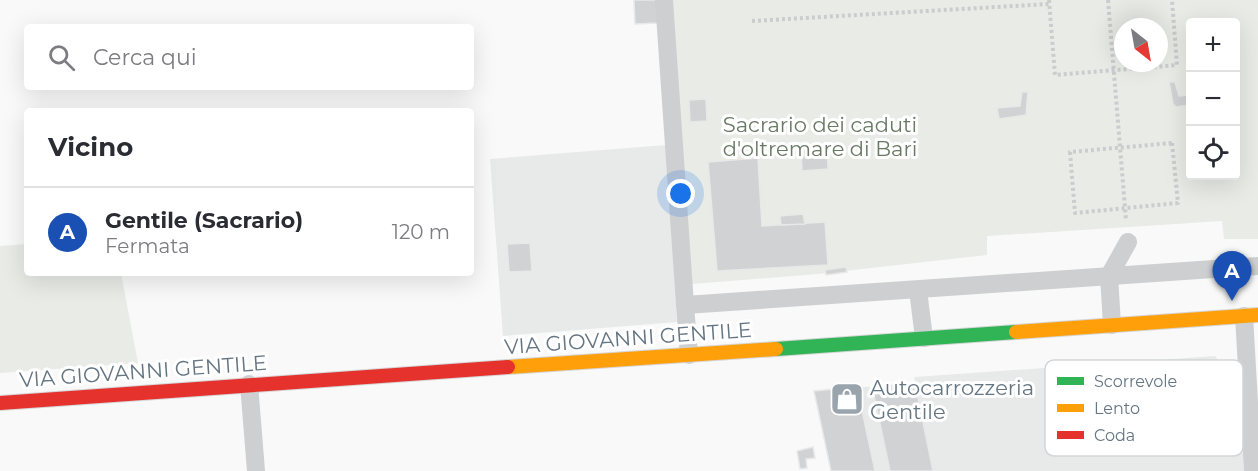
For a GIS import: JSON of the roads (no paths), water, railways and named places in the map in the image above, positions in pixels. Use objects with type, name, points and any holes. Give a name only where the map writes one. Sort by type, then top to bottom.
[{"type":"main road","name":"VIA GIOVANNI GENTILE","points":[[0,403],[1251,316]]},
{"type":"lane","points":[[664,0],[689,355]]},
{"type":"lane","points":[[1112,325],[1109,276],[1128,242]]},
{"type":"lane","points":[[685,305],[1258,266]]},
{"type":"lane","points":[[918,290],[924,338]]},
{"type":"lane","points":[[1251,316],[1253,471]]},
{"type":"lane","points":[[249,384],[256,471]]},
{"type":"place","name":"Gentile (Sacrario)","points":[[1232,301]]},
{"type":"place","name":"Autocarrozzeria Gentile","points":[[847,399]]},
{"type":"park label","name":"Sacrario dei caduti d'oltremare di Bari","points":[[820,136]]}]
